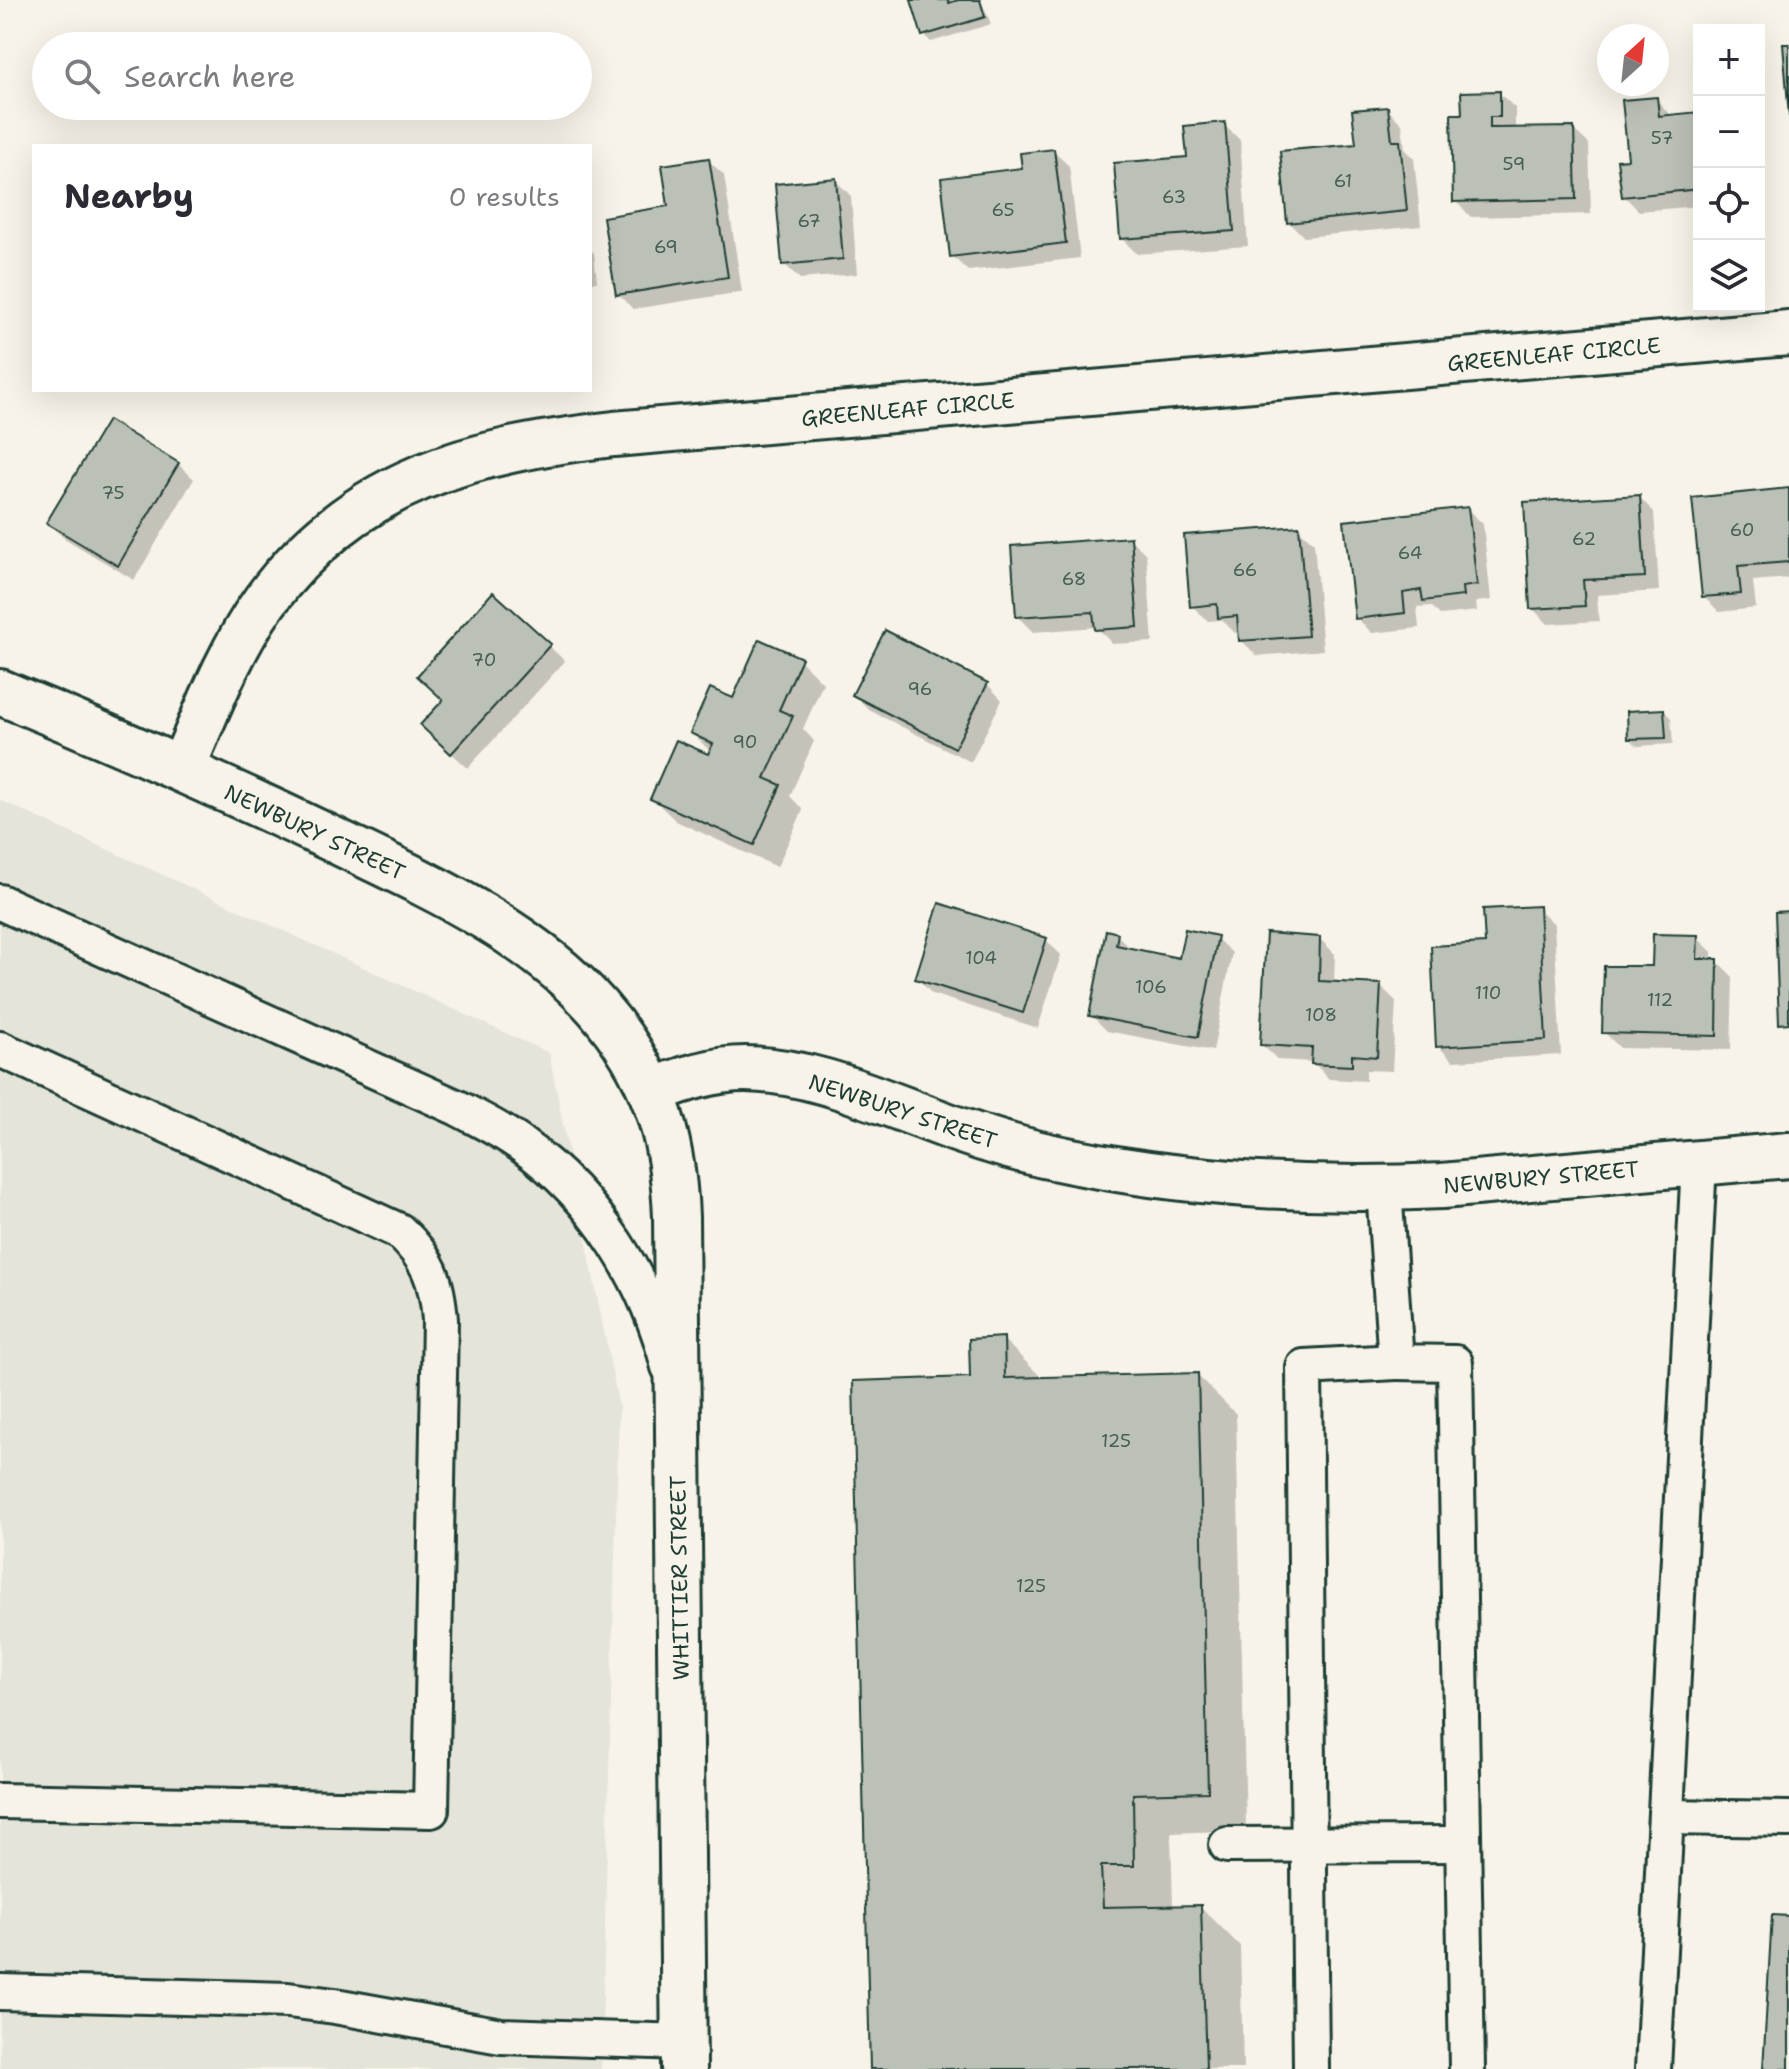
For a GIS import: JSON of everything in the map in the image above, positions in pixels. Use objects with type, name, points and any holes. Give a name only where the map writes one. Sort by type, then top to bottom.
[{"type":"street","name":"GREENLEAF CIRCLE","points":[[182,769],[245,634],[264,602],[304,553],[353,514],[412,479],[475,458],[541,442],[614,434],[1789,333]]},
{"type":"street","name":"NEWBURY STREET","points":[[0,692],[182,769],[414,879],[521,941],[566,976],[596,1006],[633,1056],[651,1091],[698,1075],[745,1069],[772,1071],[858,1092],[980,1137],[1073,1161],[1280,1187],[1384,1189],[1507,1182],[1789,1155]]},
{"type":"street","name":"WHITTIER STREET","points":[[651,1091],[667,1135],[675,1180],[684,2056]]},
{"type":"lane","points":[[0,902],[458,1108],[521,1144],[574,1190],[618,1247],[641,1290],[663,1344],[677,1413]]},
{"type":"lane","points":[[0,1049],[399,1231],[427,1262],[438,1296],[440,1320],[431,1810],[0,1801]]},
{"type":"lane","points":[[1653,2069],[1699,1162]]},
{"type":"lane","points":[[1384,1189],[1396,1362]]},
{"type":"lane","points":[[1311,2069],[1304,1367],[1396,1362],[1455,1363],[1467,2069]]},
{"type":"lane","points":[[1666,1817],[1789,1819]]},
{"type":"lane","points":[[1227,1845],[1463,1844]]},
{"type":"lane","points":[[0,1992],[288,2000],[501,2036],[684,2056]]},
{"type":"shaded area","points":[[0,800],[549,1053],[619,1407],[601,2069],[0,2069]]},
{"type":"building","points":[[911,0],[948,0],[949,3],[980,0],[985,17],[922,36]]},
{"type":"building","points":[[1783,44],[1789,44],[1789,117]]},
{"type":"building","points":[[1500,91],[1500,117],[1490,117],[1490,128],[1574,127],[1576,199],[1453,202],[1451,114],[1462,114],[1461,92]]},
{"type":"building","points":[[1657,97],[1659,116],[1693,113],[1693,190],[1622,197],[1617,160],[1628,159],[1622,100]]},
{"type":"building","points":[[1388,107],[1392,141],[1400,141],[1407,211],[1287,223],[1280,151],[1356,144],[1352,110]]},
{"type":"building","points":[[1225,122],[1234,231],[1120,239],[1114,163],[1187,157],[1184,126]]},
{"type":"building","points":[[1054,149],[1066,243],[950,257],[941,178],[1022,168],[1020,153]]},
{"type":"building","points":[[709,158],[728,277],[616,295],[603,217],[668,206],[662,165]]},
{"type":"building","points":[[836,178],[843,259],[782,265],[775,184]]},
{"type":"building","points":[[108,420],[179,463],[118,566],[46,523]]},
{"type":"building","points":[[1789,488],[1789,562],[1738,566],[1741,594],[1702,597],[1692,498]]},
{"type":"building","points":[[1640,495],[1645,577],[1583,580],[1585,606],[1530,609],[1524,502]]},
{"type":"building","points":[[1468,507],[1477,585],[1462,587],[1463,596],[1423,601],[1421,590],[1403,593],[1405,613],[1355,619],[1344,521]]},
{"type":"building","points":[[1299,526],[1308,636],[1239,641],[1237,616],[1218,618],[1217,604],[1190,607],[1184,535]]},
{"type":"building","points":[[1131,537],[1138,627],[1095,630],[1093,612],[1016,617],[1011,546]]},
{"type":"building","points":[[493,592],[551,644],[451,754],[420,725],[443,700],[417,676]]},
{"type":"building","points":[[885,630],[988,683],[955,748],[852,695]]},
{"type":"building","points":[[759,639],[802,658],[779,710],[793,716],[765,778],[781,785],[754,845],[650,799],[676,740],[708,754],[713,744],[690,733],[710,688],[733,698]]},
{"type":"building","points":[[1664,709],[1666,738],[1628,739],[1627,711]]},
{"type":"building","points":[[939,903],[1047,938],[1023,1013],[915,979]]},
{"type":"building","points":[[1539,906],[1546,1040],[1436,1047],[1431,946],[1485,943],[1483,909]]},
{"type":"building","points":[[1789,911],[1789,1023],[1779,1024],[1775,912]]},
{"type":"building","points":[[1185,929],[1218,936],[1198,1037],[1089,1016],[1106,930],[1118,933],[1116,945],[1179,958]]},
{"type":"building","points":[[1266,933],[1320,937],[1319,981],[1381,984],[1377,1057],[1352,1055],[1352,1066],[1311,1064],[1312,1048],[1260,1045]]},
{"type":"building","points":[[1653,934],[1698,935],[1697,959],[1718,959],[1717,1036],[1602,1033],[1604,966],[1652,966]]},
{"type":"building","points":[[1004,1337],[1005,1378],[1198,1373],[1208,1792],[1133,1794],[1134,1866],[1101,1866],[1103,1907],[1201,1905],[1206,2069],[870,2069],[853,1381],[970,1377],[969,1339]]},
{"type":"building","points":[[1772,1915],[1789,1916],[1789,2069],[1763,2069]]}]
